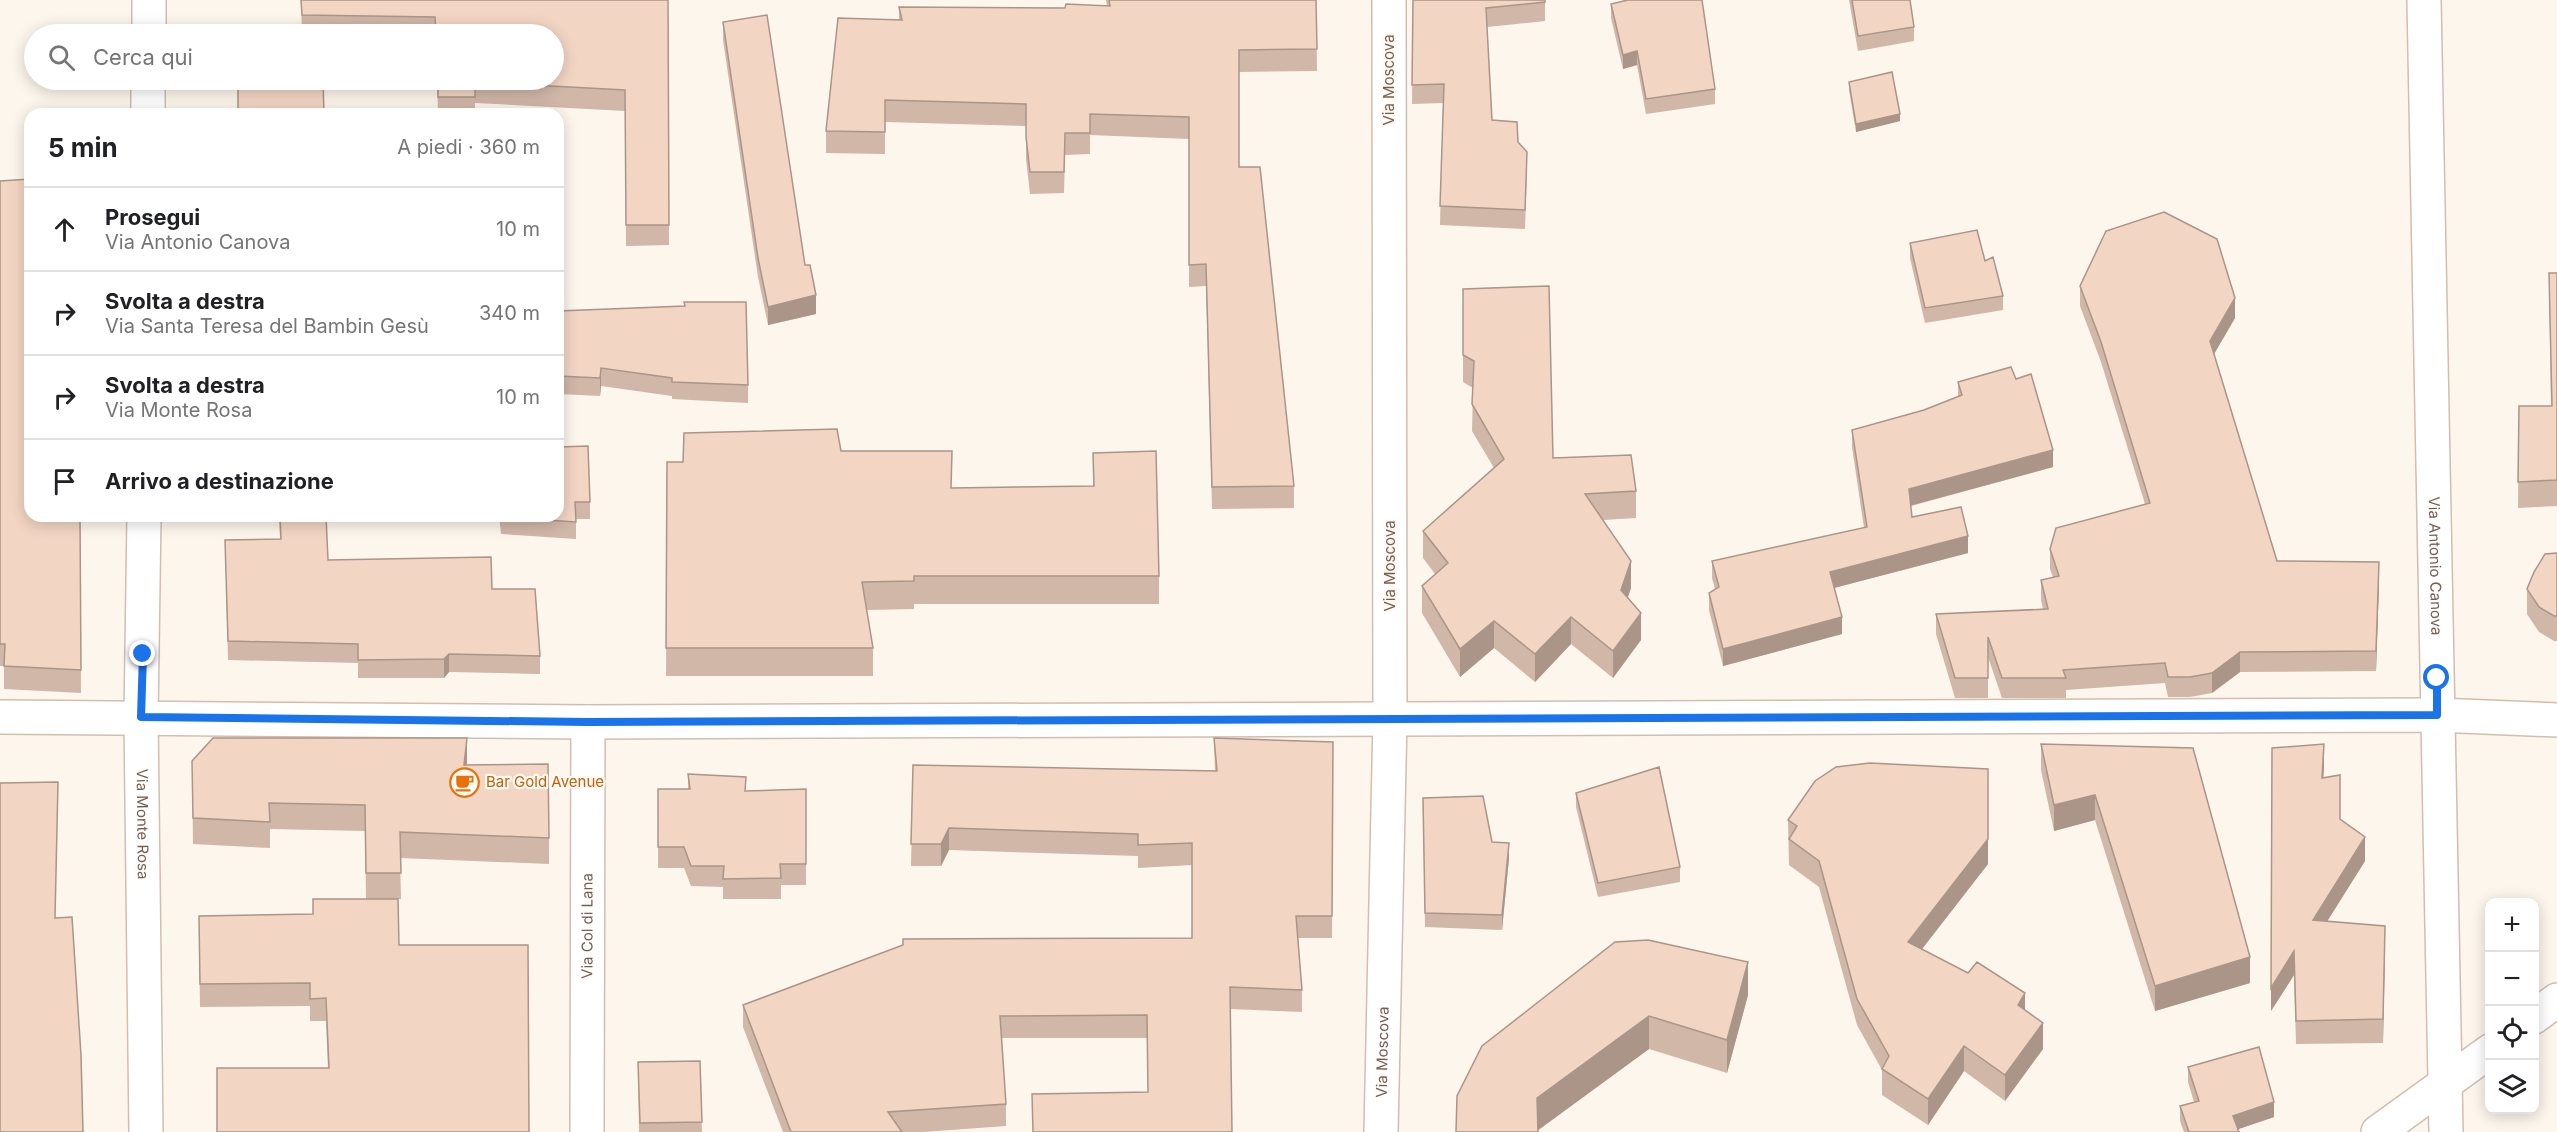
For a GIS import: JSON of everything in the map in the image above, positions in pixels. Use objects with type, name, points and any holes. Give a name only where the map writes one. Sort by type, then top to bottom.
[{"type":"street","points":[[149,0],[149,24]]},
{"type":"street","name":"Via Moscova","points":[[1381,1132],[1390,718],[1389,0]]},
{"type":"street","name":"Via Antonio Canova","points":[[2424,0],[2446,1132]]},
{"type":"street","points":[[148,90],[148,108]]},
{"type":"street","name":"Via Monte Rosa","points":[[144,522],[141,717],[146,1132]]},
{"type":"street","points":[[0,717],[588,722],[2437,715],[2557,720]]},
{"type":"street","name":"Via Col di Lana","points":[[587,1132],[588,722]]},
{"type":"street","points":[[2539,1014],[2557,1000]]},
{"type":"street","points":[[2378,1132],[2485,1055]]},
{"type":"building","points":[[301,0],[668,0],[669,225],[626,225],[625,90],[564,87],[564,24],[435,24],[435,17],[302,15]]},
{"type":"building","points":[[1109,0],[1316,0],[1317,49],[1239,50],[1239,167],[1260,167],[1294,486],[1212,487],[1206,264],[1189,265],[1189,117],[1090,114],[1090,133],[1065,133],[1064,172],[1030,172],[1026,137],[1026,104],[885,100],[885,132],[826,131],[838,18],[902,20],[899,7],[1065,8],[1066,4],[1110,6]]},
{"type":"building","points":[[1413,0],[1545,0],[1545,2],[1486,8],[1492,120],[1517,122],[1518,142],[1527,152],[1525,210],[1440,206],[1444,84],[1412,85]]},
{"type":"building","points":[[1628,0],[1702,0],[1715,89],[1646,99],[1637,51],[1623,55],[1611,4]]},
{"type":"building","points":[[1852,0],[1910,0],[1914,27],[1858,36]]},
{"type":"building","points":[[767,15],[805,265],[810,265],[816,295],[768,307],[758,258],[723,22]]},
{"type":"building","points":[[1892,72],[1900,114],[1856,124],[1849,82]]},
{"type":"building","points":[[238,90],[323,90],[324,108],[238,108]]},
{"type":"building","points":[[438,90],[475,90],[475,97],[438,97]]},
{"type":"building","points":[[24,179],[24,522],[80,522],[81,670],[4,666],[5,644],[0,644],[0,181]]},
{"type":"building","points":[[2164,212],[2217,239],[2235,298],[2210,341],[2277,561],[2379,562],[2376,651],[2240,652],[2212,673],[2190,677],[2168,677],[2165,663],[2063,670],[2066,678],[2002,678],[1988,637],[1988,678],[1955,678],[1936,614],[2048,609],[2041,580],[2059,576],[2050,549],[2056,528],[2150,503],[2101,342],[2080,286],[2106,231]]},
{"type":"building","points":[[1977,230],[1985,261],[1993,257],[2003,296],[1925,308],[1910,243]]},
{"type":"building","points":[[2549,273],[2557,273],[2557,480],[2518,482],[2519,406],[2552,406]]},
{"type":"building","points":[[1549,286],[1553,458],[1631,455],[1636,491],[1585,494],[1631,561],[1621,590],[1641,613],[1613,651],[1571,617],[1535,654],[1494,621],[1460,649],[1422,586],[1448,563],[1423,531],[1504,459],[1472,404],[1474,361],[1463,355],[1463,289]]},
{"type":"building","points":[[684,302],[746,302],[748,385],[672,382],[672,378],[601,368],[600,378],[564,376],[564,311],[685,306]]},
{"type":"building","points":[[2011,367],[2016,379],[2031,374],[2053,450],[1909,489],[1912,517],[1961,507],[1968,536],[1830,572],[1842,617],[1723,649],[1709,593],[1719,587],[1712,561],[1867,527],[1852,430],[1924,410],[1962,395],[1958,382]]},
{"type":"building","points":[[837,429],[841,451],[952,451],[951,488],[1094,486],[1093,453],[1156,451],[1159,576],[914,576],[914,581],[862,582],[873,648],[666,648],[667,462],[683,462],[684,433]]},
{"type":"building","points":[[588,446],[590,502],[575,502],[576,522],[564,521],[564,447]]},
{"type":"building","points":[[280,522],[326,522],[328,560],[491,557],[492,589],[535,589],[540,656],[449,654],[444,659],[358,660],[358,644],[228,641],[225,540],[281,539]]},
{"type":"building","points":[[2557,553],[2557,616],[2554,616],[2539,607],[2527,589],[2545,554]]},
{"type":"building","points":[[213,738],[467,738],[464,765],[548,764],[549,838],[400,832],[401,873],[366,873],[365,805],[269,803],[270,822],[193,818],[192,761]]},
{"type":"building","points":[[1214,738],[1333,742],[1332,916],[1296,916],[1302,990],[1230,987],[1232,1132],[1033,1132],[1032,1094],[1148,1092],[1147,1015],[1000,1016],[1006,1104],[888,1112],[902,1132],[791,1132],[743,1005],[903,945],[903,939],[1192,938],[1192,843],[1138,845],[1138,834],[949,828],[941,844],[911,844],[913,765],[1217,771]]},
{"type":"building","points":[[2041,744],[2193,748],[2250,957],[2155,986],[2095,795],[2054,805]]},
{"type":"building","points":[[2324,744],[2322,778],[2340,775],[2340,819],[2365,837],[2313,920],[2385,926],[2383,1019],[2296,1021],[2294,951],[2271,988],[2272,748]]},
{"type":"building","points":[[1870,763],[1988,769],[1988,839],[1908,942],[1968,973],[1977,962],[2025,993],[2018,1005],[2043,1023],[2005,1075],[1964,1046],[1928,1099],[1882,1069],[1889,1056],[1857,999],[1819,861],[1789,839],[1797,826],[1788,820],[1815,781],[1836,767]]},
{"type":"building","points":[[1659,767],[1680,867],[1598,883],[1576,793]]},
{"type":"building","points":[[688,774],[746,777],[745,791],[806,789],[806,864],[780,864],[781,878],[723,879],[724,866],[691,866],[684,847],[658,847],[658,789],[690,789]]},
{"type":"building","points":[[58,782],[55,918],[72,917],[81,1055],[83,1132],[0,1132],[0,783]]},
{"type":"building","points":[[1483,796],[1492,842],[1509,843],[1502,915],[1425,913],[1423,798]]},
{"type":"building","points":[[313,899],[398,899],[399,945],[528,945],[529,1132],[217,1132],[217,1068],[329,1068],[326,998],[310,999],[310,983],[200,984],[199,916],[313,914]]},
{"type":"building","points":[[1648,940],[1748,962],[1727,1040],[1649,1016],[1537,1098],[1538,1132],[1456,1132],[1457,1096],[1482,1046],[1615,942]]},
{"type":"building","points":[[2259,1047],[2274,1102],[2233,1116],[2239,1132],[2189,1132],[2180,1106],[2199,1101],[2188,1067]]},
{"type":"building","points":[[700,1061],[702,1122],[640,1123],[638,1062]]},
{"type":"place","name":"Bar Gold Avenue","points":[[465,782]]},
{"type":"route","points":[[143,654],[141,717],[588,722],[2437,715],[2437,678]]}]
